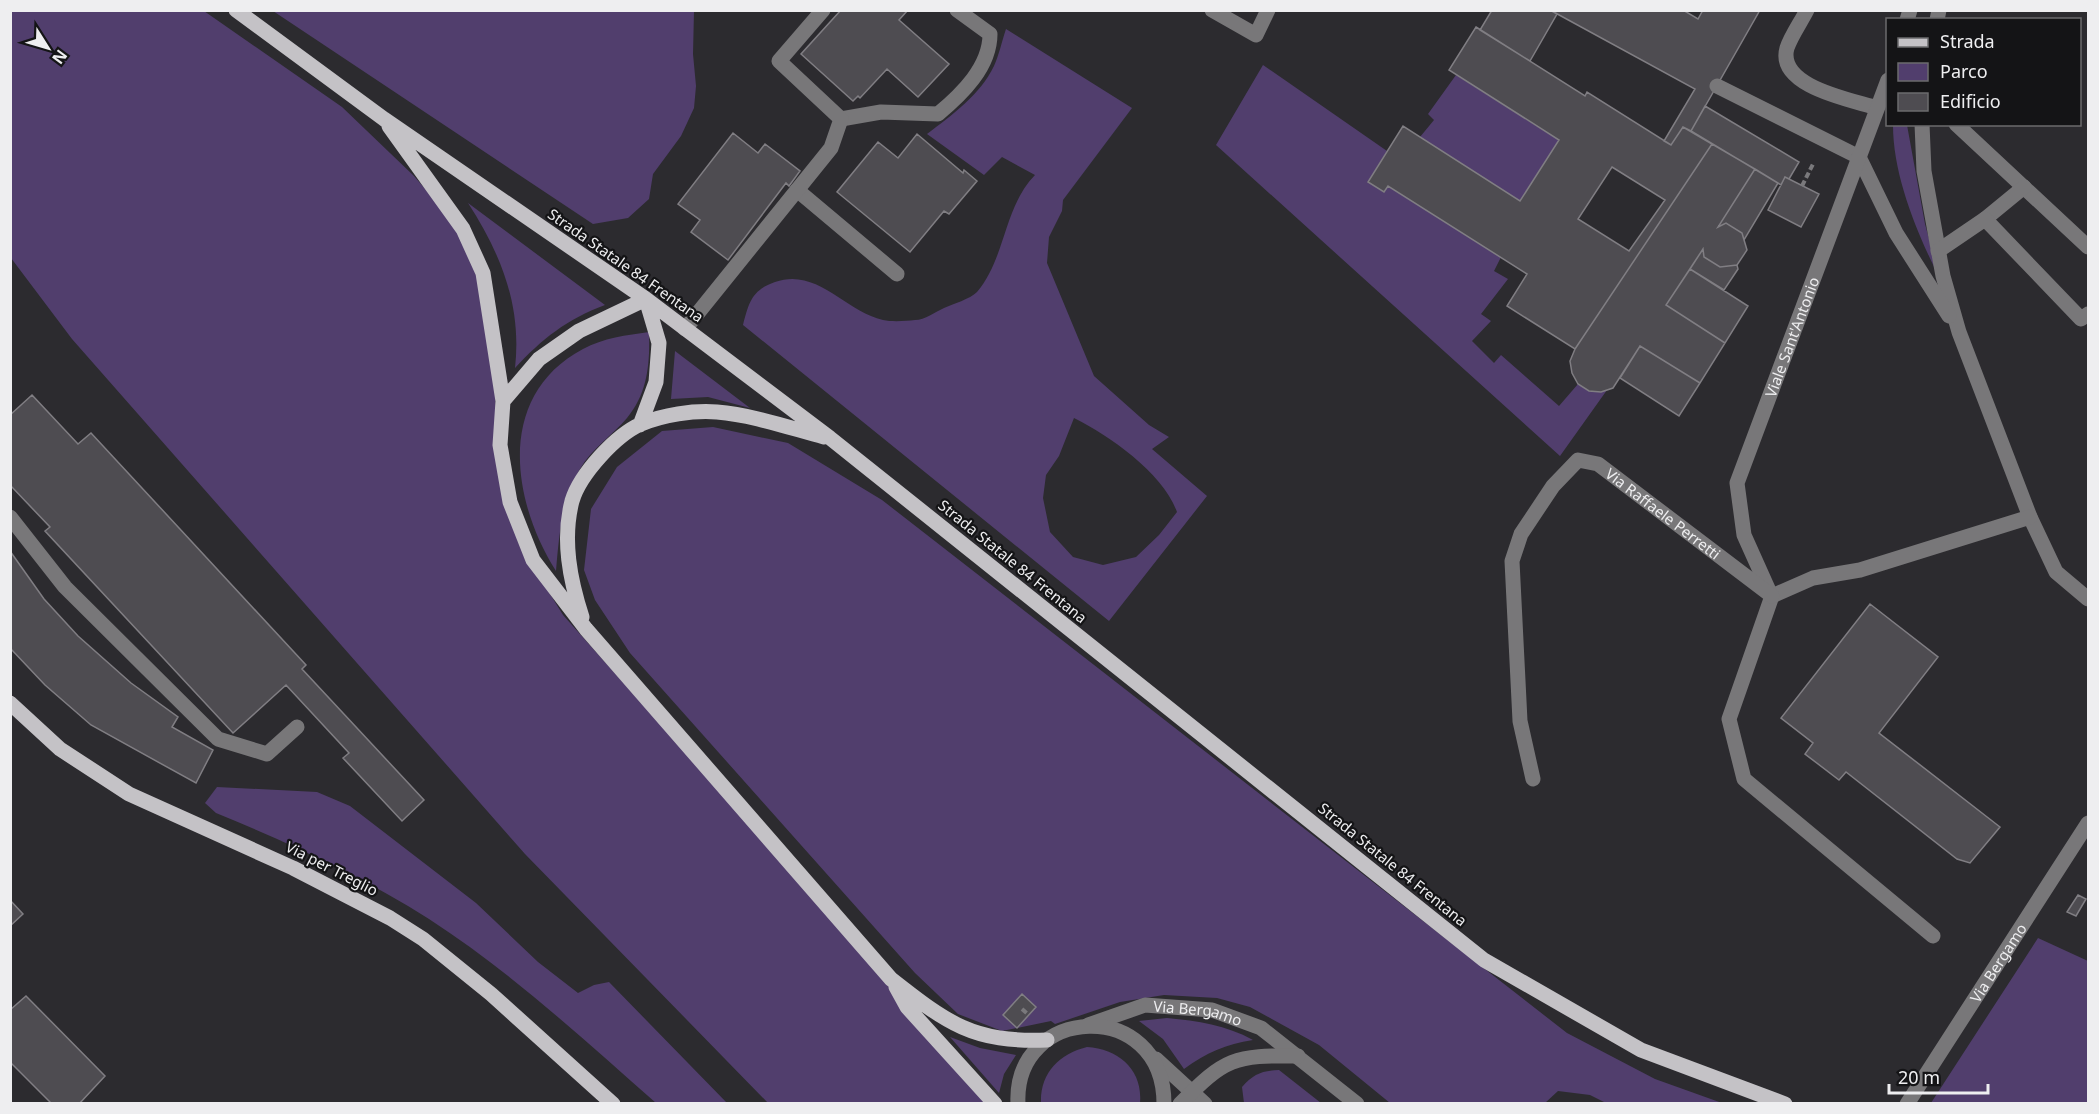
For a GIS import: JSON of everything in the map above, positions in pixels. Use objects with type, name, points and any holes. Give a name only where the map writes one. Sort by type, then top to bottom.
[{"type":"main road","name":"Strada Statale 84 Frentana","points":[[236,10],[384,119],[646,299],[830,438],[1484,960],[1641,1050],[1785,1104]]},
{"type":"main road","points":[[384,119],[463,229],[483,273],[503,401],[500,445],[510,502],[533,560],[586,629],[891,979],[940,1018],[972,1033],[1011,1041],[1047,1040]]},
{"type":"main road","points":[[503,401],[539,359],[579,331],[646,299],[659,343],[656,382],[640,425]]},
{"type":"main road","points":[[586,629],[573,589],[567,558],[572,500],[585,477],[603,453],[640,425],[682,413],[717,412],[830,438]]},
{"type":"main road","name":"Via per Treglio","points":[[10,703],[60,749],[129,795],[293,868],[390,918],[423,939],[491,994],[613,1104]]},
{"type":"main road","points":[[891,979],[907,1007],[995,1104]]},
{"type":"street","points":[[823,10],[779,61],[841,119]]},
{"type":"street","points":[[841,119],[881,112],[938,114],[953,102],[984,62],[990,46],[990,34],[957,10]]},
{"type":"street","points":[[1212,10],[1256,36],[1268,10]]},
{"type":"street","points":[[1808,10],[1787,49],[1787,62],[1794,74],[1827,94],[1877,108]]},
{"type":"street","name":"Viale Sant'Antonio","points":[[1772,596],[1744,535],[1737,483],[1886,83]]},
{"type":"street","points":[[1717,86],[1859,158],[1896,233],[1959,332]]},
{"type":"street","points":[[685,329],[831,148],[841,119]]},
{"type":"street","points":[[1922,126],[1924,171],[1938,250],[1959,332],[2030,517],[2056,572],[2088,599]]},
{"type":"street","points":[[1958,126],[2088,247]]},
{"type":"street","points":[[1938,250],[1985,219],[2024,187]]},
{"type":"street","points":[[797,190],[897,274]]},
{"type":"street","points":[[1985,219],[2081,319],[2088,314]]},
{"type":"street","name":"Via Raffaele Perretti","points":[[1533,779],[1520,721],[1512,561],[1521,534],[1553,486],[1578,460],[1598,464],[1772,596]]},
{"type":"street","points":[[10,517],[65,587],[218,739],[267,754],[297,727]]},
{"type":"street","points":[[1933,936],[1744,779],[1729,719],[1772,596],[1813,578],[1860,570],[2030,517]]},
{"type":"street","name":"Via Bergamo","points":[[1907,1104],[2088,823]]},
{"type":"street","name":"Via Bergamo","points":[[1047,1040],[1059,1032],[1088,1025],[1145,1005],[1212,1010],[1261,1028],[1357,1104]]},
{"type":"street","points":[[1088,1025],[1106,1026],[1123,1032],[1138,1042],[1205,1104]]},
{"type":"street","points":[[1018,1104],[1019,1084],[1025,1067],[1047,1040]]},
{"type":"street","points":[[1151,1055],[1160,1071],[1164,1088],[1164,1104]]},
{"type":"street","points":[[1180,1104],[1220,1066],[1246,1057],[1298,1056]]},
{"type":"path","points":[[1802,186],[1808,174]]},
{"type":"green space","points":[[11,11],[204,11],[342,107],[414,176],[453,221],[479,280],[495,379],[497,463],[518,542],[563,615],[775,853],[988,1103],[768,1103],[525,854],[72,339],[11,258]]},
{"type":"green space","points":[[273,11],[694,11],[693,54],[696,86],[694,108],[681,136],[653,174],[649,199],[628,218],[593,224]]},
{"type":"green space","points":[[1006,29],[1132,108],[1063,200],[1062,211],[1049,237],[1047,263],[1094,376],[1149,425],[1169,437],[1152,449],[1207,496],[1109,621],[743,325],[756,293],[767,285],[790,279],[804,280],[818,285],[869,315],[891,321],[922,319],[977,292],[987,279],[994,264],[1017,202],[1035,175],[1002,157],[984,175],[927,134],[965,104],[981,86],[994,66]],"holes":[[[1074,418],[1119,445],[1148,470],[1160,483],[1177,512],[1159,535],[1136,557],[1103,565],[1073,557],[1050,532],[1043,498],[1046,475],[1059,456]]]},
{"type":"green space","points":[[1263,65],[1387,151],[1368,182],[1384,192],[1388,186],[1501,257],[1494,271],[1508,279],[1481,314],[1491,321],[1472,341],[1494,363],[1501,355],[1559,406],[1578,384],[1589,391],[1607,390],[1560,456],[1216,145]]},
{"type":"green space","points":[[1456,75],[1559,140],[1520,201],[1420,137],[1434,120],[1428,114]]},
{"type":"green space","points":[[1893,126],[1907,126],[1925,224],[1940,279],[1908,204],[1894,144]]},
{"type":"green space","points":[[468,203],[605,305],[567,323],[535,348],[515,368],[515,323],[512,302],[499,261]]},
{"type":"green space","points":[[649,332],[648,366],[639,398],[627,418],[585,462],[569,493],[560,531],[556,571],[529,513],[522,482],[520,451],[524,421],[536,393],[555,369],[583,349],[615,337]]},
{"type":"green space","points":[[675,351],[750,408],[708,397],[671,399]]},
{"type":"green space","points":[[713,427],[788,443],[882,500],[1567,1033],[1655,1079],[1722,1103],[1606,1103],[1590,1095],[1558,1091],[1545,1103],[1390,1103],[1319,1045],[1250,1007],[1217,998],[1164,995],[1120,1002],[1055,1024],[1051,1021],[1002,1031],[958,1014],[915,973],[630,653],[595,600],[584,570],[591,509],[617,467],[662,431]]},
{"type":"green space","points":[[217,787],[317,792],[350,806],[476,903],[538,962],[578,993],[594,985],[609,982],[727,1103],[656,1103],[518,984],[429,919],[325,861],[216,813],[205,803]]},
{"type":"green space","points":[[2038,938],[2088,961],[2088,1103],[1931,1103]]},
{"type":"green space","points":[[1167,1018],[1212,1024],[1253,1040],[1217,1050],[1184,1069],[1163,1039],[1139,1021]]},
{"type":"green space","points":[[950,1037],[980,1048],[1016,1055],[1004,1074],[999,1093]]},
{"type":"green space","points":[[1087,1047],[1109,1052],[1127,1063],[1137,1081],[1140,1103],[1041,1103],[1044,1083],[1053,1066],[1068,1054]]},
{"type":"green space","points":[[1279,1070],[1321,1103],[1244,1103],[1242,1087],[1246,1083],[1258,1074]]},
{"type":"building","points":[[841,10],[908,10],[899,20],[949,64],[918,97],[887,69],[860,98],[858,96],[853,101],[801,54]]},
{"type":"building","points":[[1492,10],[1550,10],[1557,14],[1530,61],[1480,30]]},
{"type":"building","points":[[1550,10],[1683,10],[1698,19],[1703,10],[1760,10],[1691,131],[1683,127],[1671,145],[1664,141],[1695,89]]},
{"type":"building","points":[[1476,27],[1585,96],[1587,92],[1671,145],[1683,127],[1712,144],[1575,349],[1507,306],[1527,274],[1388,186],[1384,192],[1368,182],[1403,126],[1520,201],[1559,140],[1449,70]],"holes":[[[1612,167],[1665,200],[1629,251],[1578,219]]]},
{"type":"building","points":[[1705,106],[1799,162],[1789,179],[1785,177],[1781,185],[1691,131]]},
{"type":"building","points":[[733,133],[758,153],[765,144],[800,171],[789,186],[786,183],[728,260],[691,232],[700,220],[678,204]]},
{"type":"building","points":[[917,134],[963,173],[964,170],[977,181],[949,214],[944,211],[910,252],[837,192],[878,142],[898,158]]},
{"type":"building","points":[[1712,144],[1755,169],[1718,227],[1726,223],[1742,233],[1747,250],[1737,265],[1720,267],[1704,257],[1703,249],[1666,305],[1725,343],[1700,383],[1640,346],[1613,388],[1601,392],[1589,391],[1578,384],[1572,373],[1570,361],[1575,349]]},
{"type":"building","points":[[1755,169],[1778,183],[1744,240],[1742,233],[1726,223],[1718,227]]},
{"type":"building","points":[[1785,177],[1819,194],[1801,227],[1768,210]]},
{"type":"building","points":[[1703,249],[1704,257],[1720,267],[1737,265],[1738,269],[1724,290],[1690,269]]},
{"type":"building","points":[[1690,269],[1748,306],[1725,343],[1666,305]]},
{"type":"building","points":[[1640,346],[1700,383],[1679,416],[1620,378]]},
{"type":"building","points":[[32,395],[78,444],[91,433],[306,665],[302,669],[424,800],[402,821],[343,758],[349,753],[286,685],[233,733],[45,531],[50,527],[10,485],[10,415]]},
{"type":"building","points":[[10,551],[44,599],[78,636],[131,683],[178,717],[172,727],[213,750],[196,783],[91,725],[45,685],[10,648]]},
{"type":"building","points":[[1870,604],[1938,657],[1879,733],[2000,827],[1970,863],[1957,859],[1846,772],[1839,780],[1805,754],[1813,743],[1781,718]]},
{"type":"building","points":[[2078,895],[2086,899],[2076,916],[2067,912]]},
{"type":"building","points":[[10,900],[23,914],[10,926]]},
{"type":"building","points":[[1022,994],[1036,1007],[1017,1028],[1003,1015]]},
{"type":"building","points":[[26,996],[105,1076],[79,1104],[52,1104],[10,1062],[10,1010]]}]
